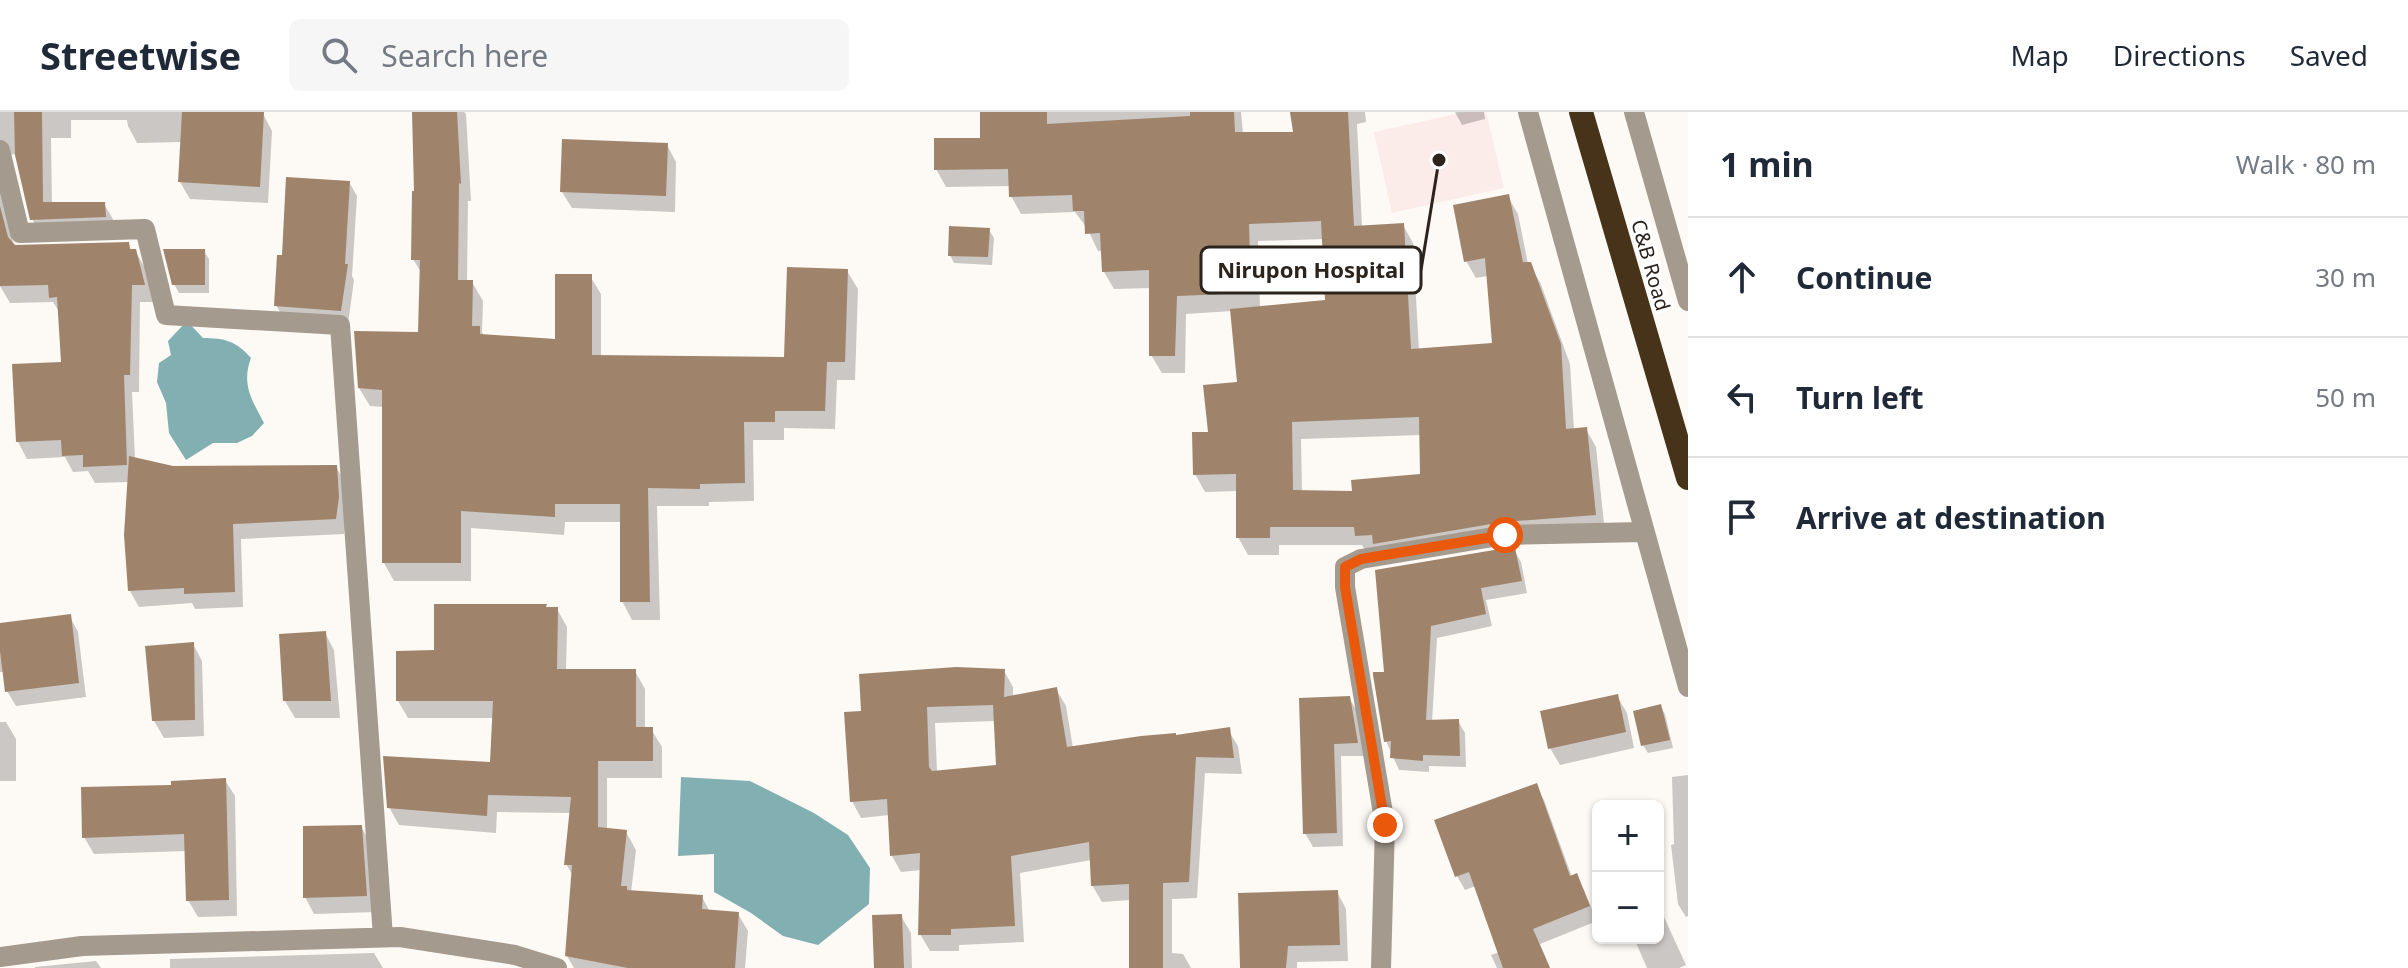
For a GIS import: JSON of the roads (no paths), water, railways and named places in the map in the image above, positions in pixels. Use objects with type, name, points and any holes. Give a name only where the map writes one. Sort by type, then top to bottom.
[{"type":"highway","name":"C&B Road","points":[[1581,112],[1688,478]]},
{"type":"street","points":[[1528,112],[1688,687]]},
{"type":"street","points":[[1634,112],[1688,301]]},
{"type":"street","points":[[0,150],[20,233],[145,229],[166,315],[340,325],[383,937]]},
{"type":"street","points":[[1381,968],[1385,825],[1345,587],[1345,567],[1361,559],[1505,535],[1643,532]]},
{"type":"street","points":[[0,957],[82,946],[400,937],[515,955],[557,968]]},
{"type":"water","points":[[187,321],[203,338],[230,342],[251,358],[248,384],[264,423],[252,436],[237,443],[213,443],[186,460],[169,433],[166,403],[157,382],[159,363],[171,355],[168,341]]},
{"type":"water","points":[[681,777],[750,781],[814,813],[848,835],[870,868],[869,904],[818,945],[783,936],[714,892],[714,854],[678,856]]},
{"type":"place","name":"Nirupon Hospital","points":[[1439,160]]}]
